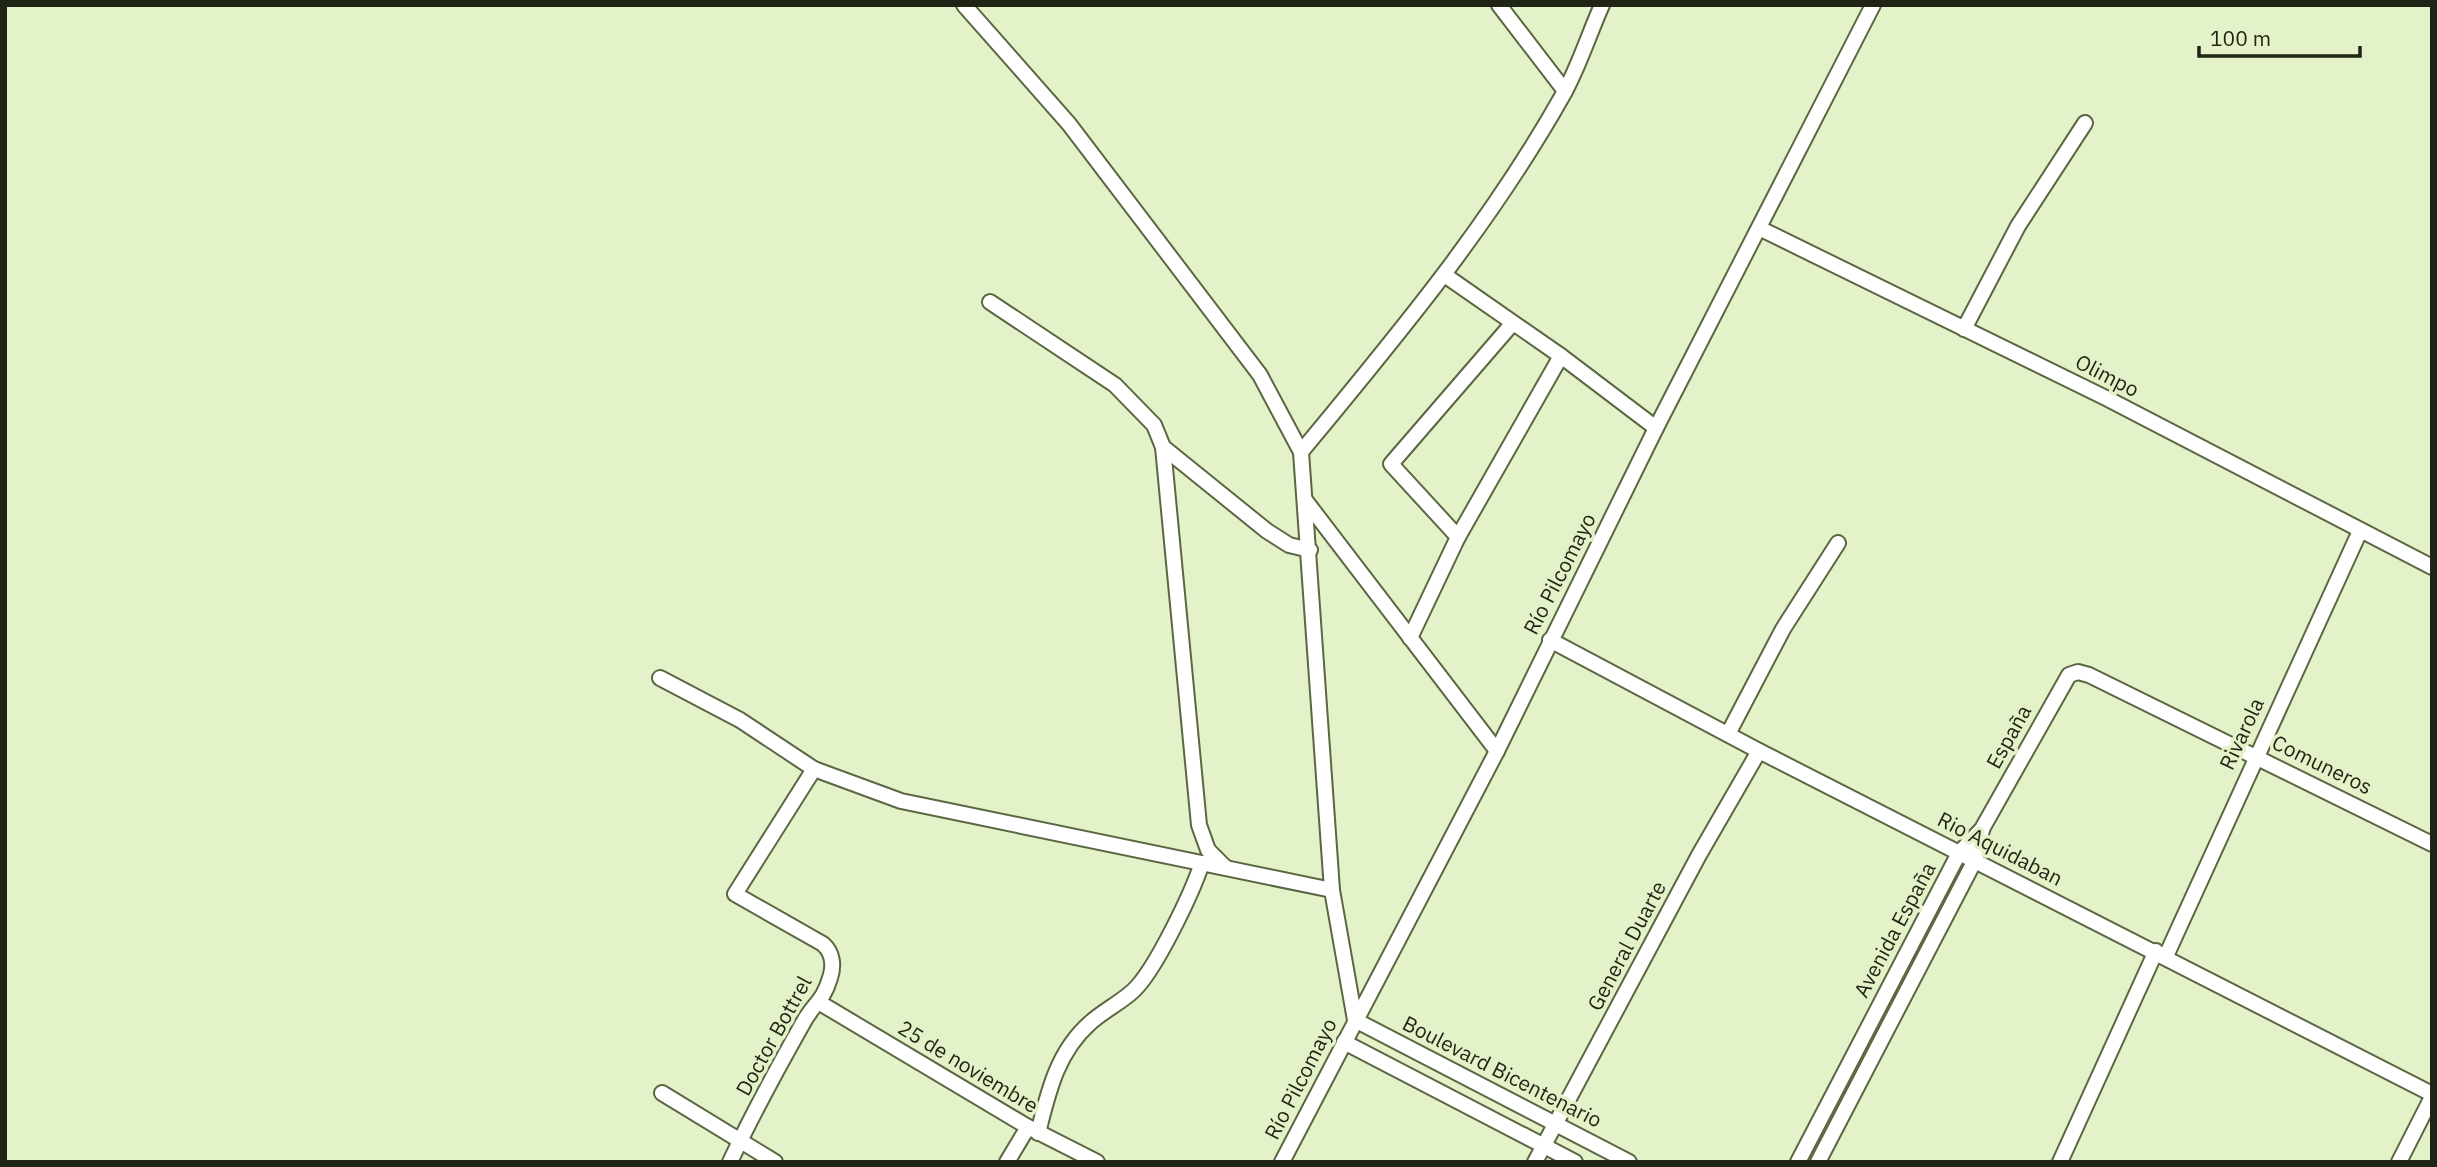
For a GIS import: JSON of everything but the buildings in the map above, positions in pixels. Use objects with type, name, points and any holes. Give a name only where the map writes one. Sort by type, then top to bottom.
[{"type":"street","points":[[964,5],[1069,124],[1260,375],[1301,453],[1310,550],[1332,890],[1355,1020]]},
{"type":"street","points":[[1499,5],[1565,91]]},
{"type":"street","points":[[1301,453],[1446,276],[1510,182],[1565,91],[1602,5]]},
{"type":"street","name":"Río Pilcomayo","points":[[1282,1162],[1497,751],[1550,640],[1873,5]]},
{"type":"street","points":[[1964,329],[2018,226],[2085,123]]},
{"type":"street","name":"Olimpo","points":[[1761,229],[2432,567]]},
{"type":"street","points":[[1446,276],[1561,356],[1657,428]]},
{"type":"street","points":[[990,302],[1115,385],[1154,425],[1163,447],[1199,825],[1208,849],[1225,867]]},
{"type":"street","points":[[1458,537],[1391,464],[1512,324]]},
{"type":"street","points":[[1410,638],[1458,537],[1561,356]]},
{"type":"street","points":[[1163,447],[1267,531],[1289,545],[1310,550]]},
{"type":"street","points":[[1305,500],[1497,751]]},
{"type":"street","name":"Rivarola","points":[[2060,1162],[2360,531]]},
{"type":"street","points":[[1728,734],[1783,629],[1838,543]]},
{"type":"street","name":"Rio Aquidaban","points":[[1550,640],[1759,751],[2161,954],[2432,1096]]},
{"type":"street","name":"Comuneros","points":[[2078,672],[2432,844]]},
{"type":"street","name":"España","points":[[1982,829],[2062,685],[2069,675],[2078,672]]},
{"type":"street","points":[[660,678],[740,720],[814,769],[901,801],[1332,890]]},
{"type":"street","name":"General Duarte","points":[[1535,1162],[1699,855],[1759,751]]},
{"type":"street","name":"Doctor Bottrel","points":[[730,1162],[805,1020],[820,1003],[831,976],[830,950],[801,929],[735,894],[814,769]]},
{"type":"street","name":"Avenida España","points":[[1798,1162],[1959,853],[1982,829]]},
{"type":"street","name":"Avenida España","points":[[1818,1162],[1975,860],[1982,829]]},
{"type":"street","points":[[1007,1162],[1033,1130],[1051,1080],[1072,1042],[1089,1024],[1134,990],[1170,933],[1202,863]]},
{"type":"street","name":"25 de noviembre","points":[[820,1003],[1033,1130],[1097,1162]]},
{"type":"street","name":"Boulevard Bicentenario","points":[[1355,1020],[1629,1162]]},
{"type":"street","points":[[1344,1042],[1575,1162]]},
{"type":"street","points":[[662,1093],[775,1162]]},
{"type":"street","points":[[2399,1162],[2432,1096]]}]
